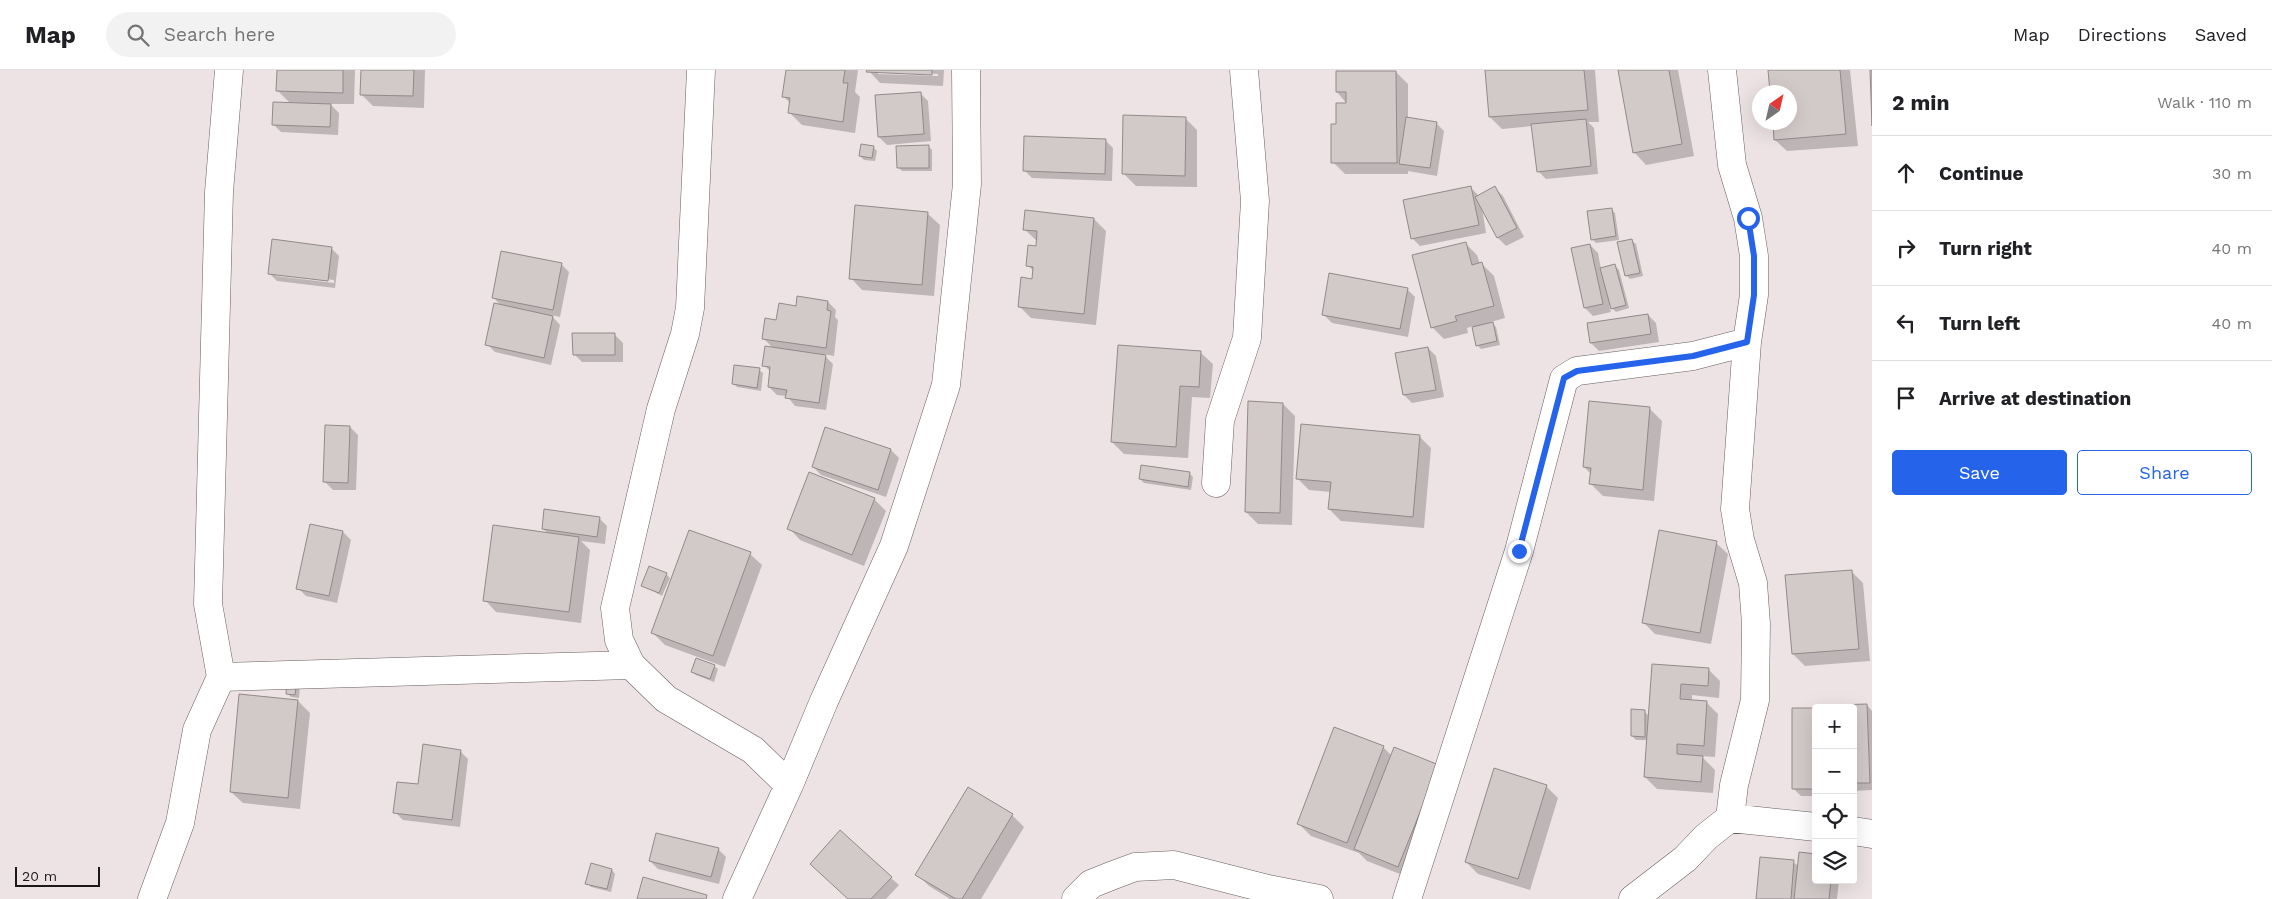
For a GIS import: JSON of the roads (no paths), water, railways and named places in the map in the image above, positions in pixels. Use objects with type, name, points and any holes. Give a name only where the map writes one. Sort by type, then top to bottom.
[{"type":"street","points":[[152,899],[180,823],[197,730],[221,677],[208,604],[219,192],[230,70]]},
{"type":"street","points":[[702,70],[690,308],[685,334],[661,409],[615,608],[619,640],[631,665],[666,699],[753,750],[788,785]]},
{"type":"street","points":[[737,899],[894,546],[946,385],[967,184],[966,70]]},
{"type":"street","points":[[1216,483],[1220,420],[1247,338],[1255,201],[1244,70]]},
{"type":"street","points":[[1722,70],[1732,166],[1748,218],[1754,256],[1754,295],[1747,342],[1735,509],[1740,540],[1753,583],[1756,624],[1755,700],[1734,785],[1730,818]]},
{"type":"street","points":[[1407,899],[1519,551],[1564,378],[1577,371],[1693,356],[1747,342]]},
{"type":"street","points":[[221,677],[631,665]]},
{"type":"street","points":[[1633,899],[1685,859],[1706,836],[1730,818],[1812,827]]},
{"type":"street","points":[[1857,832],[1872,834]]},
{"type":"street","points":[[1076,899],[1091,884],[1111,876],[1135,868],[1174,865],[1268,889],[1319,899]]}]
